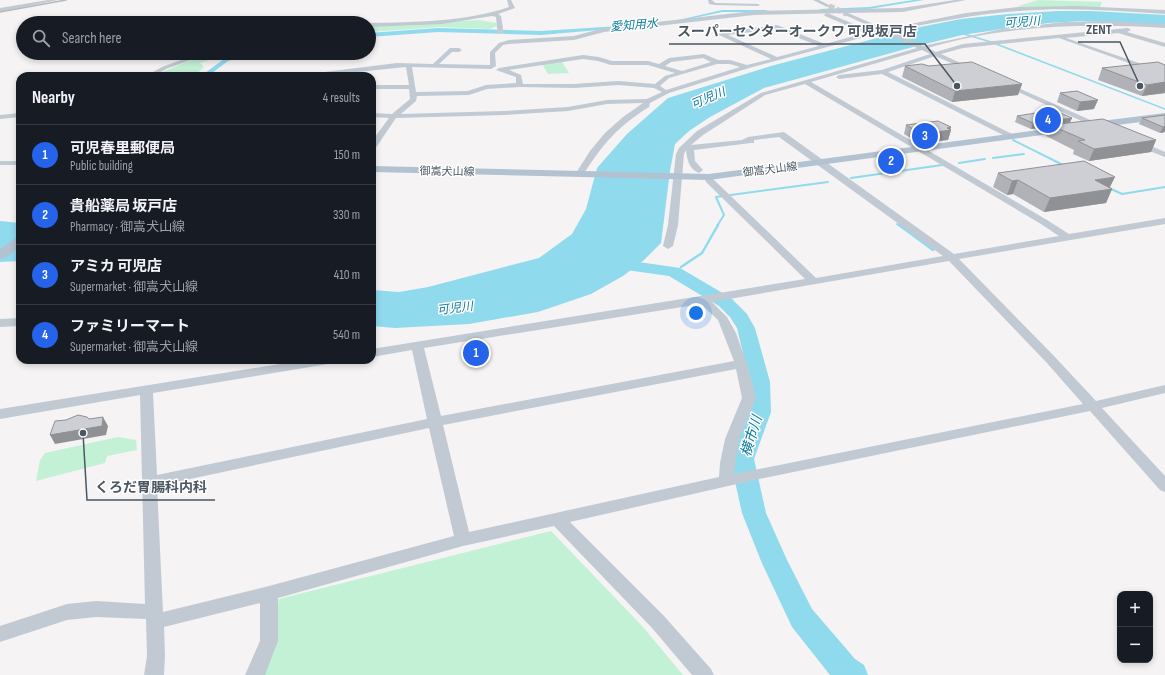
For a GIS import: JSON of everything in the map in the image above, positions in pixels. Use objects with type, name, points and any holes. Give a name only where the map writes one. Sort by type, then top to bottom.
[{"type":"main road","name":"御嵩犬山線","points":[[376,169],[709,177],[1165,116]]},
{"type":"main road","points":[[0,255],[16,244]]},
{"type":"street","points":[[0,10],[55,0]]},
{"type":"street","points":[[376,25],[440,22],[492,14],[512,8],[509,0]]},
{"type":"street","points":[[710,0],[712,4],[747,2],[758,5]]},
{"type":"street","points":[[815,0],[828,6]]},
{"type":"street","points":[[852,0],[862,0]]},
{"type":"street","points":[[491,67],[492,53],[503,43],[574,38],[604,30],[754,13],[902,10],[964,0]]},
{"type":"street","points":[[1145,0],[1152,0]]},
{"type":"street","points":[[938,4],[959,13],[1019,6],[1030,3]]},
{"type":"street","points":[[1131,4],[1159,6],[1158,12]]},
{"type":"street","points":[[376,115],[497,113],[568,109],[613,101],[647,101],[667,92],[747,67],[871,33],[886,32],[995,11],[1101,5],[1165,12]]},
{"type":"street","points":[[492,14],[498,16],[500,28]]},
{"type":"street","points":[[848,14],[982,74]]},
{"type":"street","points":[[827,15],[871,33]]},
{"type":"street","points":[[763,23],[825,46]]},
{"type":"street","points":[[668,246],[673,225],[680,152],[700,133],[763,94],[921,47],[972,36],[1027,27],[1083,23],[1165,26]]},
{"type":"street","points":[[807,82],[828,78],[883,72],[963,46],[1165,26]]},
{"type":"street","points":[[777,27],[721,34],[777,59]]},
{"type":"street","points":[[1027,27],[1165,74]]},
{"type":"street","points":[[1119,31],[1165,45]]},
{"type":"street","points":[[501,35],[503,43]]},
{"type":"street","points":[[435,65],[450,50],[459,50]]},
{"type":"street","points":[[660,66],[669,60],[704,56],[717,62]]},
{"type":"street","points":[[499,70],[583,57],[599,59],[611,64],[648,63],[680,72]]},
{"type":"street","points":[[156,72],[186,60]]},
{"type":"street","points":[[656,86],[668,77],[680,72],[717,62],[730,62],[747,67]]},
{"type":"street","points":[[376,141],[394,116],[414,100],[409,65]]},
{"type":"street","points":[[345,72],[384,66],[409,65],[491,67],[519,76],[520,85]]},
{"type":"street","points":[[883,72],[1009,136]]},
{"type":"street","points":[[996,80],[1114,132]]},
{"type":"street","points":[[807,82],[1068,238]]},
{"type":"street","points":[[376,87],[470,93],[486,87],[520,85],[574,86],[618,83],[656,86],[667,92]]},
{"type":"street","points":[[580,173],[589,157],[609,132],[628,115],[646,105],[647,101]]},
{"type":"street","points":[[0,119],[16,116]]},
{"type":"street","points":[[0,119],[16,118]]},
{"type":"street","points":[[744,142],[748,139],[781,134],[951,258],[1093,406],[1165,486]]},
{"type":"street","points":[[680,152],[690,151],[690,148],[775,138]]},
{"type":"street","points":[[1130,140],[1165,155]]},
{"type":"street","points":[[690,151],[691,161],[699,170]]},
{"type":"street","points":[[0,163],[16,163]]},
{"type":"street","points":[[709,180],[813,281]]},
{"type":"street","points":[[376,352],[722,297],[1165,221]]},
{"type":"street","points":[[703,299],[723,319],[730,333],[741,364],[749,398],[732,439],[727,463],[726,482]]},
{"type":"street","points":[[0,323],[16,322]]},
{"type":"street","points":[[417,346],[463,540]]},
{"type":"street","points":[[0,414],[146,390],[282,364]]},
{"type":"street","points":[[149,482],[435,422],[741,364]]},
{"type":"street","points":[[0,634],[67,612],[96,609],[153,617],[269,594],[463,540],[759,474],[1093,406],[1165,389]]},
{"type":"street","points":[[146,390],[153,617],[156,656],[154,675]]},
{"type":"street","points":[[557,519],[658,622],[704,675]]},
{"type":"street","points":[[255,675],[269,641],[269,594]]},
{"type":"green space","points":[[1038,0],[1102,2],[1100,7],[1019,9],[1019,6]]},
{"type":"green space","points":[[479,20],[496,23],[497,26],[490,29],[440,27],[376,32],[376,26]]},
{"type":"green space","points":[[193,60],[209,60],[200,63],[204,67],[198,72],[163,72]]},
{"type":"green space","points":[[562,62],[569,73],[548,74],[542,64]]},
{"type":"green space","points":[[118,437],[136,440],[137,450],[107,456],[105,463],[36,481],[40,460],[45,453]]},
{"type":"green space","points":[[551,531],[643,627],[683,675],[257,675],[269,641],[279,599]]},
{"type":"water","name":"可児川","points":[[1058,11],[1092,11],[1165,15],[1165,25],[1081,21],[1049,23],[962,35],[764,88],[710,117],[689,131],[675,144],[661,243],[644,260],[623,276],[591,294],[538,312],[469,324],[395,328],[376,326],[376,290],[399,292],[428,287],[539,258],[572,234],[586,209],[597,168],[627,134],[668,98],[771,66],[915,28],[961,19]]},
{"type":"water","points":[[0,221],[16,223],[16,261],[0,262]]},
{"type":"building","points":[[972,62],[1022,84],[955,91],[905,66],[922,64],[929,66]]},
{"type":"building","points":[[1158,62],[1165,65],[1165,82],[1147,85],[1102,68]]},
{"type":"building","points":[[1077,91],[1098,100],[1080,102],[1060,93]]},
{"type":"building","points":[[1054,110],[1072,118],[1033,123],[1017,116]]},
{"type":"building","points":[[1165,115],[1165,126],[1163,127],[1142,118]]},
{"type":"building","points":[[1103,119],[1156,140],[1094,149],[1078,141],[1085,140],[1050,125]]},
{"type":"building","points":[[938,121],[951,127],[947,128],[951,130],[922,134],[906,125]]},
{"type":"building","points":[[1084,161],[1115,177],[1095,180],[1112,189],[1050,198],[1018,180],[1012,181],[998,173]]},
{"type":"building","points":[[78,415],[89,419],[103,417],[102,426],[50,435],[55,421],[66,420]]},
{"type":"waterway","name":"愛知用水","points":[[821,10],[869,8],[922,0]]},
{"type":"waterway","name":"愛知用水","points":[[676,21],[722,11],[766,11]]},
{"type":"waterway","name":"愛知用水","points":[[376,34],[438,30],[541,33],[619,27]]},
{"type":"waterway","points":[[964,34],[991,42],[1165,109]]},
{"type":"waterway","name":"愛知用水","points":[[210,72],[226,60]]},
{"type":"waterway","points":[[1013,140],[1065,166]]},
{"type":"waterway","points":[[993,158],[1024,154]]},
{"type":"waterway","points":[[959,163],[985,159]]},
{"type":"waterway","points":[[851,178],[942,165]]},
{"type":"waterway","points":[[717,226],[724,215],[716,197],[828,182]]},
{"type":"waterway","points":[[1109,188],[1122,194],[1165,187]]},
{"type":"waterway","points":[[681,267],[702,253],[718,225]]},
{"type":"waterway","points":[[899,225],[933,250]]},
{"type":"waterway","name":"横市川","points":[[611,263],[674,272],[725,302],[738,314],[746,328],[760,382],[760,412],[742,459],[754,513],[774,561],[802,618],[844,669],[853,675]]},
{"type":"tunnel","points":[[829,6],[847,14]]},
{"type":"tunnel","points":[[500,28],[501,35]]},
{"type":"railway","points":[[0,12],[66,0]]},
{"type":"place","name":"スーパーセンターオークワ 可児坂戸店","points":[[957,86]]},
{"type":"place","name":"ZENT","points":[[1140,86]]},
{"type":"place","name":"ファミリーマート","points":[[1048,120]]},
{"type":"place","name":"アミカ 可児店","points":[[925,136]]},
{"type":"place","name":"貴船薬局 坂戸店","points":[[891,161]]},
{"type":"place","name":"可児春里郵便局","points":[[476,353]]},
{"type":"place","name":"くろだ胃腸科内科","points":[[83,433]]}]
